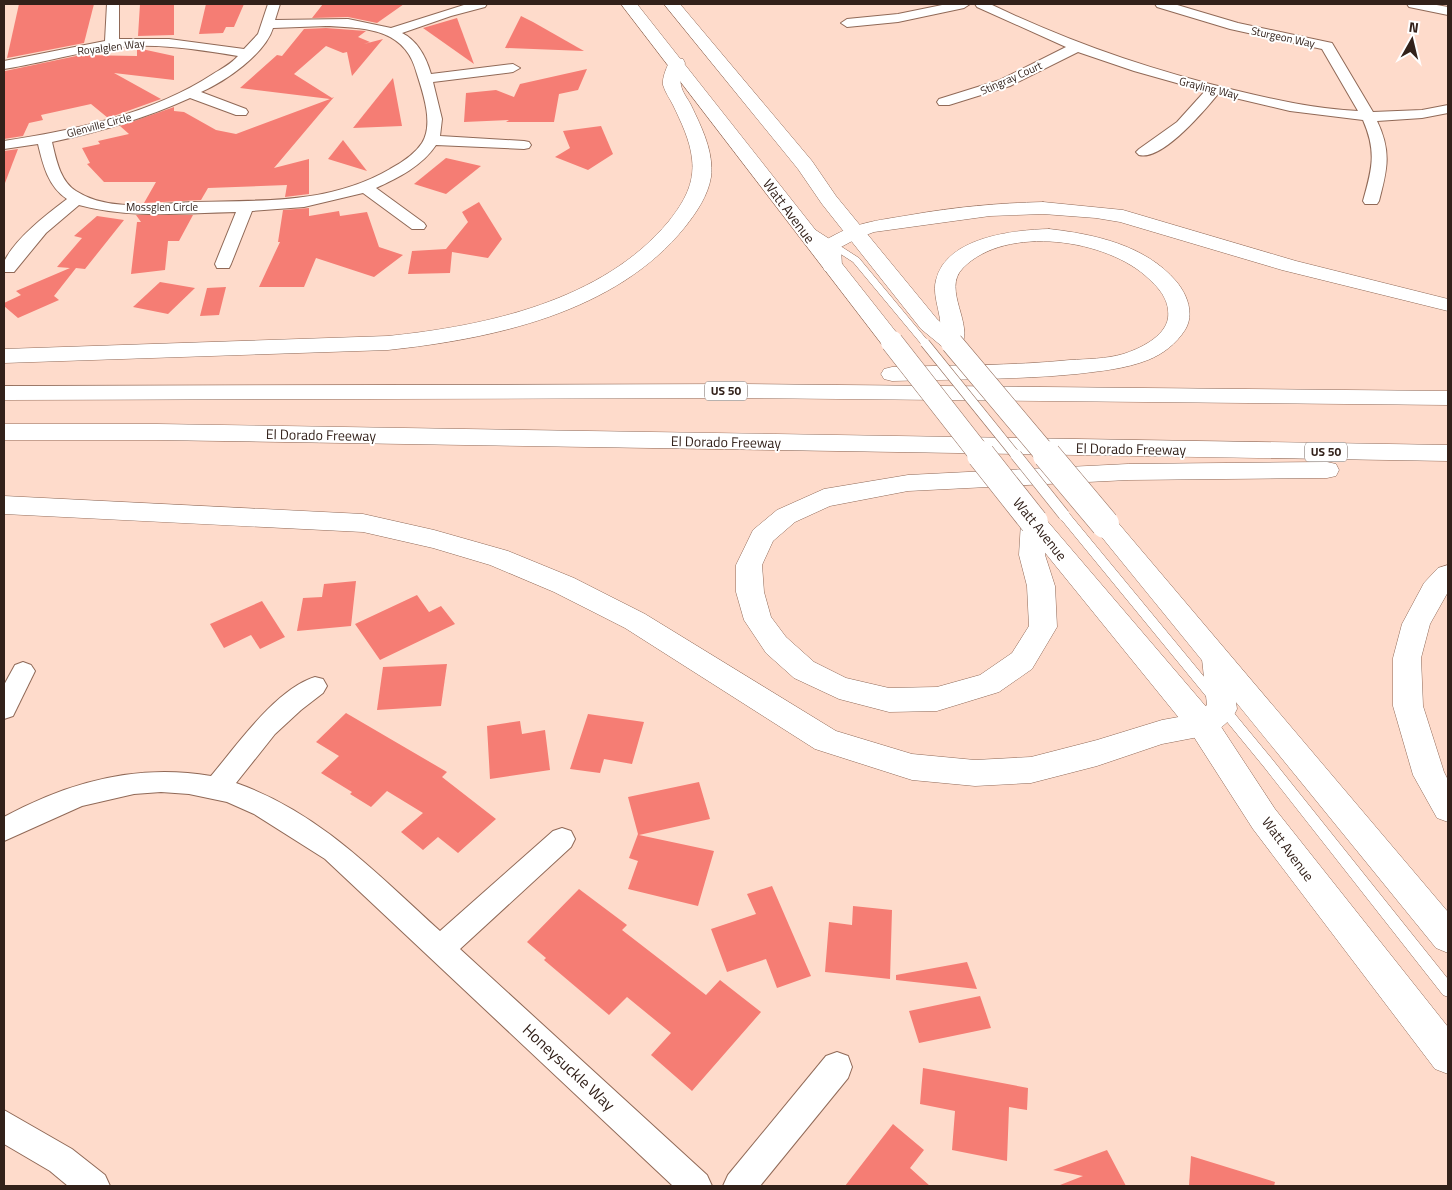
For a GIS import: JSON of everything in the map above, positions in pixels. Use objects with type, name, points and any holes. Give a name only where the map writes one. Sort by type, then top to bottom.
[{"type":"main road","name":"Watt Avenue","points":[[630,4],[677,63],[795,220],[1034,522],[1213,717],[1264,819],[1448,1056]]},
{"type":"main road","points":[[672,4],[805,165],[829,200],[929,324],[952,343],[1448,937]]},
{"type":"main road","points":[[4,356],[388,343],[460,333],[498,325],[554,307],[599,286],[658,247],[677,227],[694,200],[702,178],[701,156],[694,132],[672,84],[677,63]]},
{"type":"main road","points":[[832,267],[831,245],[855,231],[950,213],[1022,208],[1097,212],[1152,224],[1289,266],[1448,305]]},
{"type":"main road","points":[[743,391],[819,376],[1046,370],[1126,360],[1146,352],[1167,340],[1176,326],[1179,309],[1174,293],[1150,268],[1133,257],[1103,246],[1072,238],[1047,236],[1009,238],[975,250],[952,269],[946,284],[946,300],[952,318],[952,343]]},
{"type":"main road","name":"US 50","points":[[4,393],[743,391],[1448,398]]},
{"type":"main road","name":"El Dorado Freeway","points":[[4,432],[157,432],[1448,453]]},
{"type":"main road","points":[[1034,522],[1032,555],[1041,586],[1043,627],[1022,661],[989,684],[937,699],[889,700],[839,688],[804,670],[776,645],[758,620],[750,592],[749,565],[762,536],[786,516],[824,498],[908,483],[1128,472],[1448,470]]},
{"type":"main road","points":[[4,505],[363,523],[434,538],[498,558],[564,585],[635,621],[826,740],[912,767],[975,773],[1031,770],[1097,753],[1213,717],[1216,659]]},
{"type":"main road","points":[[1448,575],[1434,590],[1416,624],[1407,658],[1408,706],[1429,775],[1448,808]]},
{"type":"street","points":[[112,44],[113,4]]},
{"type":"street","name":"Glenville Circle","points":[[4,145],[44,139],[129,118],[190,93],[225,73],[248,54],[257,44],[269,24],[274,4]]},
{"type":"street","points":[[391,32],[446,13],[481,4]]},
{"type":"street","points":[[847,23],[915,15],[964,4]]},
{"type":"street","name":"Grayling Way","points":[[981,4],[1034,30],[1076,47],[1146,71],[1214,90],[1305,110],[1368,117],[1406,117],[1448,110]]},
{"type":"street","name":"Sturgeon Way","points":[[1161,4],[1235,26],[1327,46],[1368,117],[1378,139],[1380,164],[1371,201]]},
{"type":"street","points":[[1413,4],[1448,11]]},
{"type":"street","points":[[269,24],[347,23],[391,32],[412,45],[417,53],[436,120],[435,131],[431,140],[524,145]]},
{"type":"street","name":"Royalglen Way","points":[[4,65],[112,44],[145,42],[178,43],[248,54]]},
{"type":"street","name":"Stingray Court","points":[[944,102],[1005,84],[1076,47]]},
{"type":"street","points":[[425,79],[513,68]]},
{"type":"street","points":[[1144,152],[1180,129],[1214,90]]},
{"type":"street","points":[[190,93],[241,112]]},
{"type":"street","name":"Mossglen Circle","points":[[44,139],[53,174],[59,185],[78,198],[95,204],[118,207],[246,207],[316,201],[364,187],[394,174],[410,163],[431,140]]},
{"type":"street","points":[[364,187],[418,226]]},
{"type":"street","points":[[8,268],[31,237],[52,217],[78,198]]},
{"type":"street","points":[[223,264],[246,207]]},
{"type":"street","points":[[4,709],[23,671]]},
{"type":"street","points":[[217,788],[266,727],[292,703],[315,686]]},
{"type":"street","name":"Honeysuckle Way","points":[[4,830],[59,802],[89,792],[125,784],[160,781],[194,784],[217,788],[258,804],[334,851],[696,1186]]},
{"type":"street","points":[[440,948],[562,839]]},
{"type":"street","points":[[739,1186],[837,1067]]},
{"type":"street","points":[[4,1126],[61,1160],[94,1186]]},
{"type":"lane","points":[[795,220],[856,260],[1064,515],[1213,717],[1448,990]]},
{"type":"lane","points":[[855,231],[856,260]]},
{"type":"building","points":[[19,4],[94,4],[84,43],[7,58]]},
{"type":"building","points":[[140,4],[174,4],[174,35],[138,36]]},
{"type":"building","points":[[206,4],[244,4],[234,27],[226,27],[223,33],[199,34]]},
{"type":"building","points":[[323,4],[404,4],[377,23],[348,17],[312,18]]},
{"type":"building","points":[[521,16],[533,22],[584,51],[505,48]]},
{"type":"building","points":[[457,18],[474,64],[423,28]]},
{"type":"building","points":[[326,28],[366,31],[358,37],[370,42],[364,44],[383,39],[352,76],[347,52],[343,53],[326,46],[294,74],[332,98],[334,97],[274,168],[309,159],[309,194],[285,197],[287,185],[208,188],[201,200],[144,203],[156,182],[104,182],[87,164],[90,163],[82,148],[100,144],[98,141],[129,134],[120,126],[174,107],[174,111],[184,112],[216,130],[236,134],[330,99],[240,88],[277,55],[282,56],[304,29]]},
{"type":"building","points":[[137,48],[174,56],[174,80],[114,73],[161,99],[108,118],[91,104],[41,115],[43,120],[29,123],[23,136],[4,139],[5,71],[81,55],[137,56]]},
{"type":"building","points":[[587,69],[578,90],[559,94],[554,122],[506,122],[509,120],[464,122],[466,93],[496,90],[514,97],[520,84]]},
{"type":"building","points":[[393,78],[402,126],[353,128]]},
{"type":"building","points":[[601,126],[613,154],[588,170],[555,157],[570,148],[563,131]]},
{"type":"building","points":[[343,140],[367,171],[328,159]]},
{"type":"building","points":[[18,149],[5,183],[4,183],[4,151]]},
{"type":"building","points":[[446,158],[481,166],[446,194],[414,184]]},
{"type":"building","points":[[479,202],[502,239],[488,258],[452,252],[450,273],[408,274],[412,251],[446,249],[468,222],[462,212]]},
{"type":"building","points":[[309,208],[309,216],[339,211],[340,216],[367,212],[379,247],[403,255],[374,277],[316,258],[304,287],[259,287],[280,242],[278,242],[283,210]]},
{"type":"building","points":[[136,215],[193,215],[179,241],[168,241],[165,270],[131,274],[137,222],[141,222]]},
{"type":"building","points":[[97,216],[124,220],[85,269],[76,268],[54,296],[59,300],[18,318],[4,306],[4,303],[21,295],[16,291],[70,268],[57,267],[82,238],[74,236]]},
{"type":"building","points":[[160,282],[195,288],[168,314],[133,307]]},
{"type":"building","points":[[226,287],[219,315],[200,316],[207,288]]},
{"type":"building","points":[[356,581],[351,626],[297,631],[303,598],[322,597],[324,584]]},
{"type":"building","points":[[417,595],[429,612],[441,606],[455,624],[380,660],[355,624]]},
{"type":"building","points":[[262,601],[285,637],[260,649],[251,635],[224,648],[210,624]]},
{"type":"building","points":[[447,664],[441,706],[377,710],[383,667]]},
{"type":"building","points":[[346,713],[447,772],[442,777],[496,819],[458,853],[438,837],[423,850],[401,832],[423,813],[387,791],[371,807],[350,794],[352,792],[321,773],[339,756],[316,742]]},
{"type":"building","points":[[588,714],[644,722],[632,764],[604,759],[600,773],[570,769]]},
{"type":"building","points":[[520,721],[522,734],[545,730],[550,770],[490,779],[487,726]]},
{"type":"building","points":[[699,782],[710,819],[639,835],[714,851],[698,906],[628,889],[638,861],[629,858],[638,834],[628,797]]},
{"type":"building","points":[[772,886],[811,976],[777,988],[766,959],[727,972],[711,929],[756,914],[747,894]]},
{"type":"building","points":[[579,889],[627,925],[622,930],[706,995],[720,980],[761,1012],[692,1091],[651,1055],[671,1033],[627,997],[609,1015],[544,960],[546,958],[527,942]]},
{"type":"building","points":[[853,906],[892,910],[890,979],[825,972],[829,922],[852,925]]},
{"type":"building","points":[[967,962],[977,989],[896,980],[896,975]]},
{"type":"building","points":[[980,996],[991,1028],[919,1043],[909,1011]]},
{"type":"building","points":[[923,1068],[1028,1088],[1027,1110],[1009,1107],[1007,1161],[952,1150],[955,1111],[920,1104]]},
{"type":"building","points":[[893,1124],[924,1150],[910,1168],[930,1186],[845,1186]]},
{"type":"building","points":[[1107,1150],[1126,1186],[1060,1186],[1083,1176],[1053,1170]]},
{"type":"building","points":[[1191,1156],[1275,1182],[1274,1186],[1189,1186]]}]
